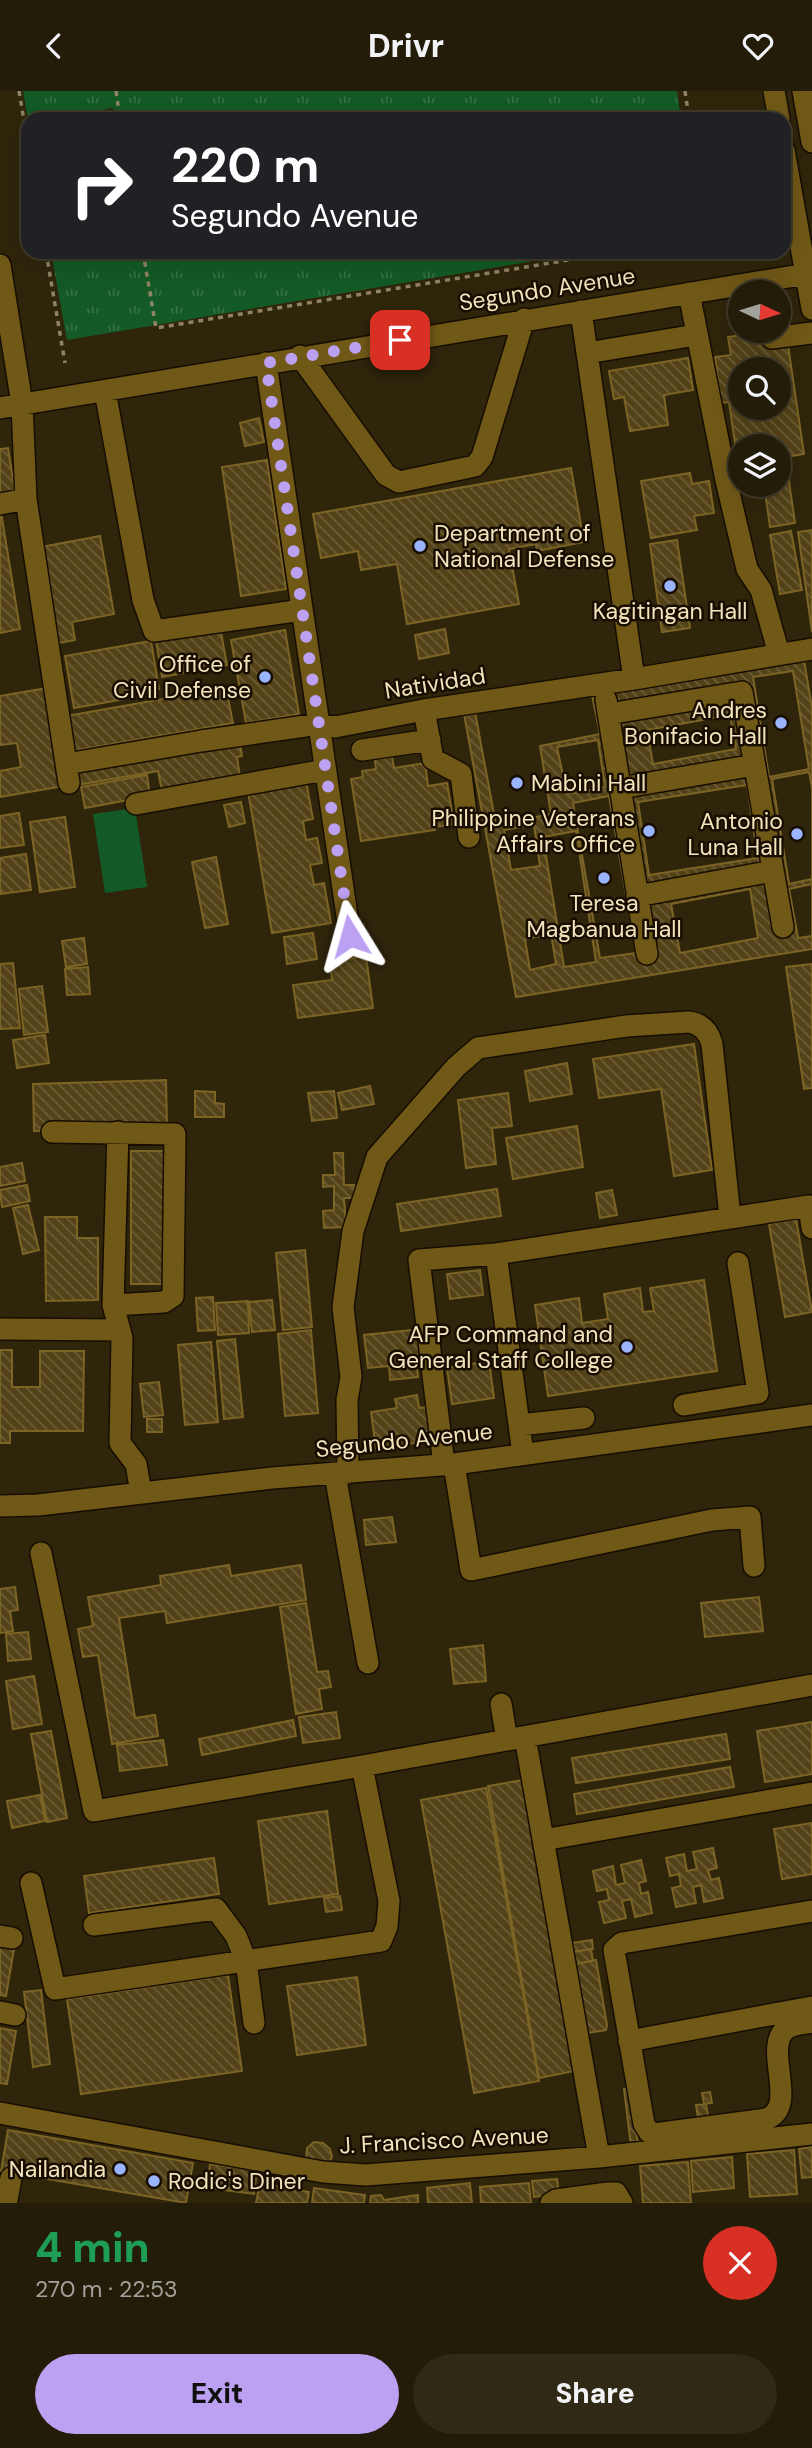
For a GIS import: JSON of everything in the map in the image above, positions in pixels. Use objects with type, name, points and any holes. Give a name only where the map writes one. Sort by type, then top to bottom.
[{"type":"street","points":[[774,91],[778,112]]},
{"type":"street","points":[[803,91],[812,142]]},
{"type":"street","points":[[791,184],[809,273],[812,309]]},
{"type":"street","points":[[0,265],[3,302],[22,404],[26,499],[0,504]]},
{"type":"street","name":"Segundo Avenue","points":[[0,408],[809,273]]},
{"type":"street","points":[[689,293],[726,480],[747,569],[761,590],[779,654]]},
{"type":"street","points":[[581,311],[634,679]]},
{"type":"street","points":[[300,356],[386,475],[399,482],[475,466],[482,457],[524,319]]},
{"type":"street","points":[[791,336],[812,333]]},
{"type":"street","points":[[587,353],[696,335]]},
{"type":"street","points":[[266,363],[350,936]]},
{"type":"street","points":[[105,391],[143,600],[154,631],[302,610]]},
{"type":"street","name":"Natividad","points":[[26,499],[68,773],[201,741],[319,725],[335,727],[424,710],[603,684],[812,649]]},
{"type":"street","points":[[603,684],[646,954]]},
{"type":"street","points":[[608,715],[742,692],[783,927]]},
{"type":"street","points":[[424,710],[433,759],[461,774],[469,837]]},
{"type":"street","points":[[362,750],[430,740]]},
{"type":"street","points":[[620,788],[755,765]]},
{"type":"street","points":[[136,804],[326,770]]},
{"type":"street","points":[[637,896],[773,871]]},
{"type":"street","points":[[368,1663],[341,1473],[351,1377],[343,1307],[354,1231],[377,1157],[456,1067],[478,1048],[626,1026],[679,1022],[699,1024],[712,1044],[730,1217]]},
{"type":"street","points":[[52,1132],[175,1134],[173,1296],[164,1302],[113,1305]]},
{"type":"street","points":[[118,1132],[113,1305],[120,1330],[120,1443],[136,1464],[141,1492]]},
{"type":"street","points":[[754,1566],[750,1517],[712,1520],[471,1570],[449,1464],[419,1260],[496,1254],[809,1206],[812,1228]]},
{"type":"street","points":[[496,1254],[523,1454]]},
{"type":"street","points":[[684,1405],[758,1393],[738,1263]]},
{"type":"street","points":[[0,1329],[120,1330]]},
{"type":"street","name":"Segundo Avenue","points":[[0,1506],[38,1505],[272,1478],[449,1464],[812,1415]]},
{"type":"street","points":[[519,1425],[584,1417]]},
{"type":"street","points":[[40,1553],[94,1811],[812,1685]]},
{"type":"street","points":[[501,1704],[516,1738],[543,1840],[598,2157]]},
{"type":"street","points":[[31,1883],[55,1990],[381,1941],[387,1926],[389,1901],[362,1766]]},
{"type":"street","points":[[543,1840],[812,1793]]},
{"type":"street","points":[[94,1925],[216,1909],[236,1936],[246,1961],[254,2023]]},
{"type":"street","points":[[812,1911],[618,1945],[614,1954],[644,2124],[649,2132],[659,2134],[766,2119],[774,2115],[781,2103],[779,2040],[783,2031],[812,2007]]},
{"type":"street","points":[[629,2041],[798,2020]]},
{"type":"street","name":"J. Francisco Avenue","points":[[0,2113],[323,2172],[366,2175],[598,2157],[812,2134]]},
{"type":"street","points":[[9,2201],[11,2178]]},
{"type":"street","points":[[551,2203],[608,2193],[616,2193],[622,2203]]},
{"type":"path","points":[[19,91],[23,112]]},
{"type":"path","points":[[116,91],[119,112]]},
{"type":"path","points":[[685,91],[688,112]]},
{"type":"path","points":[[47,259],[65,363]]},
{"type":"path","points":[[144,259],[156,328],[575,259]]},
{"type":"green space","points":[[23,91],[677,91],[680,112],[114,112],[113,108],[89,112],[27,112]]},
{"type":"green space","points":[[52,259],[546,259],[67,340]]},
{"type":"green space","points":[[135,808],[147,887],[105,893],[93,814]]},
{"type":"building","points":[[729,343],[785,343],[790,357],[728,357],[728,402],[721,403],[715,357],[731,355]]},
{"type":"building","points":[[688,358],[693,390],[664,395],[668,425],[630,431],[624,397],[614,399],[609,371]]},
{"type":"building","points":[[791,365],[804,454],[791,456],[791,434],[734,434],[732,420],[791,420]]},
{"type":"building","points":[[259,418],[264,442],[245,446],[240,423]]},
{"type":"building","points":[[8,448],[16,498],[0,494],[0,449]]},
{"type":"building","points":[[267,460],[286,589],[241,596],[222,467]]},
{"type":"building","name":"Department of National Defense","points":[[571,468],[584,542],[537,551],[536,544],[509,549],[519,604],[407,624],[397,564],[361,570],[358,551],[321,558],[313,514]]},
{"type":"building","points":[[690,473],[692,484],[709,481],[714,513],[694,516],[697,530],[651,538],[641,481]]},
{"type":"building","points":[[791,495],[795,523],[770,527],[766,497]]},
{"type":"building","points":[[0,513],[20,629],[0,633]]},
{"type":"building","points":[[812,530],[812,632],[798,532]]},
{"type":"building","points":[[791,531],[802,590],[780,594],[770,535]]},
{"type":"building","points":[[100,536],[114,614],[72,622],[75,640],[58,643],[41,547]]},
{"type":"building","name":"Kagitingan Hall","points":[[677,540],[690,628],[662,632],[650,544]]},
{"type":"building","points":[[220,627],[227,665],[162,677],[156,640]]},
{"type":"building","points":[[445,629],[449,653],[419,659],[415,635]]},
{"type":"building","name":"Office of Civil Defense","points":[[285,630],[299,714],[246,723],[231,640]]},
{"type":"building","points":[[151,641],[159,689],[124,695],[125,699],[74,708],[65,656]]},
{"type":"building","name":"Philippine Veterans Affairs Office","points":[[804,660],[812,708],[812,949],[516,997],[464,714]]},
{"type":"building","name":"Andres Bonifacio Hall","points":[[793,671],[809,769],[769,777],[753,677]]},
{"type":"building","points":[[47,688],[64,786],[0,797],[0,771],[21,767],[17,743],[0,745],[0,696]]},
{"type":"building","points":[[226,688],[233,723],[72,751],[66,716]]},
{"type":"building","name":"Mabini Hall","points":[[592,695],[600,734],[540,746],[551,814],[496,825],[475,712]]},
{"type":"building","points":[[730,715],[736,749],[653,764],[647,730]]},
{"type":"building","points":[[239,738],[242,756],[237,757],[240,777],[162,791],[158,771],[77,785],[74,768]]},
{"type":"building","points":[[598,740],[605,787],[567,794],[557,747]]},
{"type":"building","points":[[391,751],[394,768],[425,763],[428,786],[447,783],[454,824],[435,827],[435,830],[361,841],[351,779],[363,777],[362,771],[376,769],[374,754]]},
{"type":"building","name":"Antonio Luna Hall","points":[[809,772],[812,788],[812,879],[789,884],[772,779]]},
{"type":"building","points":[[147,775],[150,796],[85,808],[81,787]]},
{"type":"building","points":[[306,781],[313,819],[303,821],[306,840],[317,838],[322,863],[310,865],[314,885],[324,883],[331,923],[272,933],[248,791]]},
{"type":"building","points":[[747,785],[758,858],[649,875],[638,802]]},
{"type":"building","name":"Teresa Magbanua Hall","points":[[609,796],[636,953],[600,958],[573,803]]},
{"type":"building","points":[[241,802],[245,823],[229,827],[224,805]]},
{"type":"building","points":[[19,813],[24,845],[0,848],[0,816]]},
{"type":"building","points":[[65,817],[75,887],[40,892],[30,822]]},
{"type":"building","points":[[534,825],[540,866],[511,870],[504,830]]},
{"type":"building","points":[[576,831],[596,962],[564,967],[543,837]]},
{"type":"building","points":[[26,854],[31,890],[0,894],[0,858]]},
{"type":"building","points":[[216,857],[228,924],[205,928],[192,862]]},
{"type":"building","points":[[812,884],[812,936],[798,938],[789,889]]},
{"type":"building","points":[[750,889],[758,938],[680,953],[671,904]]},
{"type":"building","points":[[313,933],[317,959],[287,964],[284,937]]},
{"type":"building","points":[[551,934],[556,964],[530,970],[525,939]]},
{"type":"building","points":[[84,938],[87,964],[66,967],[62,941]]},
{"type":"building","points":[[366,956],[373,1008],[298,1018],[293,985],[332,980],[330,961]]},
{"type":"building","points":[[13,963],[20,1028],[0,1029],[0,964]]},
{"type":"building","points":[[812,964],[812,1088],[804,1089],[786,967]]},
{"type":"building","points":[[88,967],[90,994],[67,995],[65,969]]},
{"type":"building","points":[[42,986],[48,1032],[24,1035],[19,989]]},
{"type":"building","points":[[45,1035],[49,1063],[17,1068],[13,1040]]},
{"type":"building","points":[[694,1044],[712,1170],[674,1176],[661,1089],[599,1098],[593,1059]]},
{"type":"building","points":[[567,1063],[572,1094],[530,1101],[525,1071]]},
{"type":"building","points":[[166,1080],[167,1127],[34,1131],[33,1084]]},
{"type":"building","points":[[370,1086],[374,1104],[342,1110],[338,1093]]},
{"type":"building","points":[[195,1091],[215,1092],[215,1103],[224,1104],[224,1117],[195,1117]]},
{"type":"building","points":[[334,1091],[337,1118],[312,1121],[308,1093]]},
{"type":"building","points":[[508,1093],[512,1126],[492,1128],[496,1164],[466,1168],[458,1100]]},
{"type":"building","points":[[577,1126],[583,1167],[513,1179],[506,1138]]},
{"type":"building","points":[[131,1151],[165,1151],[164,1284],[131,1284]]},
{"type":"building","points":[[334,1153],[343,1153],[344,1185],[354,1185],[354,1198],[344,1198],[346,1227],[324,1228],[323,1211],[334,1210],[334,1186],[323,1187],[323,1175],[335,1175]]},
{"type":"building","points":[[22,1163],[25,1181],[0,1186],[0,1167]]},
{"type":"building","points":[[27,1185],[30,1201],[2,1207],[0,1190]]},
{"type":"building","points":[[497,1189],[501,1216],[401,1231],[397,1204]]},
{"type":"building","points":[[612,1190],[617,1215],[600,1218],[596,1193]]},
{"type":"building","points":[[28,1205],[39,1250],[23,1254],[13,1208]]},
{"type":"building","points":[[45,1217],[77,1217],[77,1238],[98,1238],[98,1300],[46,1301]]},
{"type":"building","points":[[796,1219],[812,1312],[785,1317],[769,1224]]},
{"type":"building","points":[[305,1250],[312,1327],[283,1330],[276,1253]]},
{"type":"building","points":[[480,1270],[483,1295],[450,1299],[447,1274]]},
{"type":"building","name":"AFP Command and General Staff College","points":[[704,1280],[717,1371],[548,1396],[535,1305],[579,1298],[582,1323],[608,1319],[604,1294],[640,1288],[643,1312],[654,1311],[650,1288]]},
{"type":"building","points":[[213,1297],[215,1330],[198,1331],[196,1298]]},
{"type":"building","points":[[272,1300],[275,1330],[252,1332],[249,1302]]},
{"type":"building","points":[[248,1301],[249,1333],[218,1335],[216,1303]]},
{"type":"building","points":[[421,1329],[425,1365],[417,1366],[418,1377],[390,1380],[389,1366],[368,1368],[364,1335]]},
{"type":"building","points":[[311,1330],[318,1413],[285,1416],[278,1334]]},
{"type":"building","points":[[235,1339],[243,1417],[224,1419],[217,1341]]},
{"type":"building","points":[[211,1342],[218,1422],[185,1425],[178,1345]]},
{"type":"building","points":[[0,1350],[12,1350],[12,1387],[40,1387],[40,1351],[84,1351],[83,1431],[10,1431],[10,1443],[0,1443]]},
{"type":"building","points":[[489,1361],[494,1398],[452,1404],[447,1368]]},
{"type":"building","points":[[159,1382],[163,1415],[144,1417],[140,1384]]},
{"type":"building","points":[[417,1395],[419,1408],[428,1407],[433,1440],[376,1449],[371,1412],[397,1408],[395,1399]]},
{"type":"building","points":[[147,1419],[162,1419],[162,1432],[147,1432]]},
{"type":"building","points":[[392,1517],[396,1542],[366,1545],[364,1520]]},
{"type":"building","points":[[229,1565],[231,1576],[301,1565],[306,1600],[167,1623],[165,1611],[119,1618],[135,1718],[155,1715],[158,1736],[112,1744],[98,1655],[83,1657],[78,1629],[93,1626],[88,1597],[161,1585],[160,1576]]},
{"type":"building","points":[[15,1587],[18,1610],[10,1611],[13,1631],[0,1633],[0,1589]]},
{"type":"building","points":[[759,1597],[763,1631],[705,1637],[701,1603]]},
{"type":"building","points":[[306,1603],[317,1672],[328,1671],[331,1687],[319,1689],[322,1709],[296,1714],[280,1607]]},
{"type":"building","points":[[28,1632],[31,1659],[8,1661],[6,1634]]},
{"type":"building","points":[[483,1645],[486,1681],[454,1684],[450,1649]]},
{"type":"building","points":[[34,1676],[42,1724],[13,1729],[6,1681]]},
{"type":"building","points":[[336,1712],[340,1738],[303,1743],[299,1717]]},
{"type":"building","points":[[293,1720],[296,1736],[202,1755],[199,1739]]},
{"type":"building","points":[[812,1722],[812,1774],[765,1782],[757,1731]]},
{"type":"building","points":[[51,1731],[67,1818],[47,1822],[31,1734]]},
{"type":"building","points":[[726,1734],[730,1759],[576,1783],[572,1758]]},
{"type":"building","points":[[163,1740],[167,1765],[120,1771],[117,1745]]},
{"type":"building","points":[[730,1767],[734,1787],[577,1814],[574,1794]]},
{"type":"building","points":[[523,1780],[574,2071],[539,2078],[488,1786]]},
{"type":"building","points":[[486,1788],[539,2081],[474,2093],[421,1800]]},
{"type":"building","points":[[40,1795],[45,1821],[12,1828],[7,1801]]},
{"type":"building","points":[[327,1811],[338,1894],[269,1904],[258,1821]]},
{"type":"building","points":[[812,1823],[812,1874],[782,1879],[774,1829]]},
{"type":"building","points":[[713,1848],[717,1868],[708,1870],[711,1880],[719,1878],[723,1898],[704,1902],[701,1885],[693,1887],[696,1903],[676,1907],[672,1888],[681,1886],[679,1874],[670,1876],[666,1858],[684,1854],[687,1871],[697,1869],[693,1852]]},
{"type":"building","points":[[214,1858],[219,1894],[89,1913],[84,1876]]},
{"type":"building","points":[[641,1860],[646,1881],[639,1883],[641,1894],[648,1892],[652,1913],[635,1917],[631,1899],[622,1901],[626,1918],[604,1923],[599,1902],[609,1900],[607,1889],[597,1891],[593,1871],[613,1866],[616,1885],[625,1883],[621,1865]]},
{"type":"building","points":[[340,1896],[342,1910],[326,1912],[324,1898]]},
{"type":"building","points":[[0,1940],[15,1943],[6,1996],[0,1995]]},
{"type":"building","points":[[592,1940],[593,1949],[573,1952],[572,1943]]},
{"type":"building","points":[[591,1949],[593,1961],[575,1964],[573,1952]]},
{"type":"building","points":[[596,1960],[607,2025],[606,2030],[587,2033],[575,1964]]},
{"type":"building","points":[[228,1975],[242,2071],[81,2094],[67,1999]]},
{"type":"building","points":[[357,1977],[366,2045],[297,2055],[287,1986]]},
{"type":"building","points":[[41,1990],[50,2064],[33,2067],[24,1992]]},
{"type":"building","points":[[0,2028],[16,2031],[7,2084],[0,2083]]},
{"type":"building","points":[[631,2088],[638,2145],[631,2146],[624,2089]]},
{"type":"building","points":[[710,2092],[712,2103],[704,2104],[702,2093]]},
{"type":"building","points":[[706,2104],[709,2122],[699,2124],[696,2105]]},
{"type":"building","points":[[8,2130],[193,2163],[186,2203],[1,2171]]},
{"type":"building","points":[[314,2142],[323,2143],[330,2149],[332,2157],[328,2165],[306,2162],[307,2148]]},
{"type":"building","points":[[812,2147],[812,2177],[802,2178],[799,2149]]},
{"type":"building","points":[[794,2150],[797,2194],[750,2197],[747,2154]]},
{"type":"building","points":[[732,2157],[734,2188],[693,2192],[691,2161]]},
{"type":"building","points":[[688,2162],[691,2203],[643,2203],[640,2166]]},
{"type":"building","points":[[210,2164],[257,2170],[254,2194],[207,2188]]},
{"type":"building","points":[[557,2179],[559,2194],[534,2197],[532,2181]]},
{"type":"building","points":[[260,2183],[309,2192],[307,2203],[256,2203]]},
{"type":"building","points":[[470,2183],[472,2203],[428,2203],[427,2188]]},
{"type":"building","points":[[529,2183],[531,2203],[481,2203],[480,2187]]},
{"type":"building","points":[[314,2188],[365,2195],[364,2203],[312,2203]]},
{"type":"building","points":[[381,2195],[384,2200],[418,2195],[418,2203],[370,2203],[371,2196]]},
{"type":"place","name":"Department of National Defense","points":[[420,546]]},
{"type":"place","name":"Kagitingan Hall","points":[[670,586]]},
{"type":"place","name":"Office of Civil Defense","points":[[265,677]]},
{"type":"place","name":"Andres Bonifacio Hall","points":[[781,723]]},
{"type":"place","name":"Mabini Hall","points":[[517,783]]},
{"type":"place","name":"Philippine Veterans Affairs Office","points":[[649,831]]},
{"type":"place","name":"Antonio Luna Hall","points":[[797,834]]},
{"type":"place","name":"Teresa Magbanua Hall","points":[[604,878]]},
{"type":"place","name":"AFP Command and General Staff College","points":[[627,1347]]},
{"type":"place","name":"Nailandia","points":[[120,2169]]},
{"type":"place","name":"Rodic's Diner","points":[[154,2181]]},
{"type":"route","points":[[350,936],[266,363],[400,340]]}]
